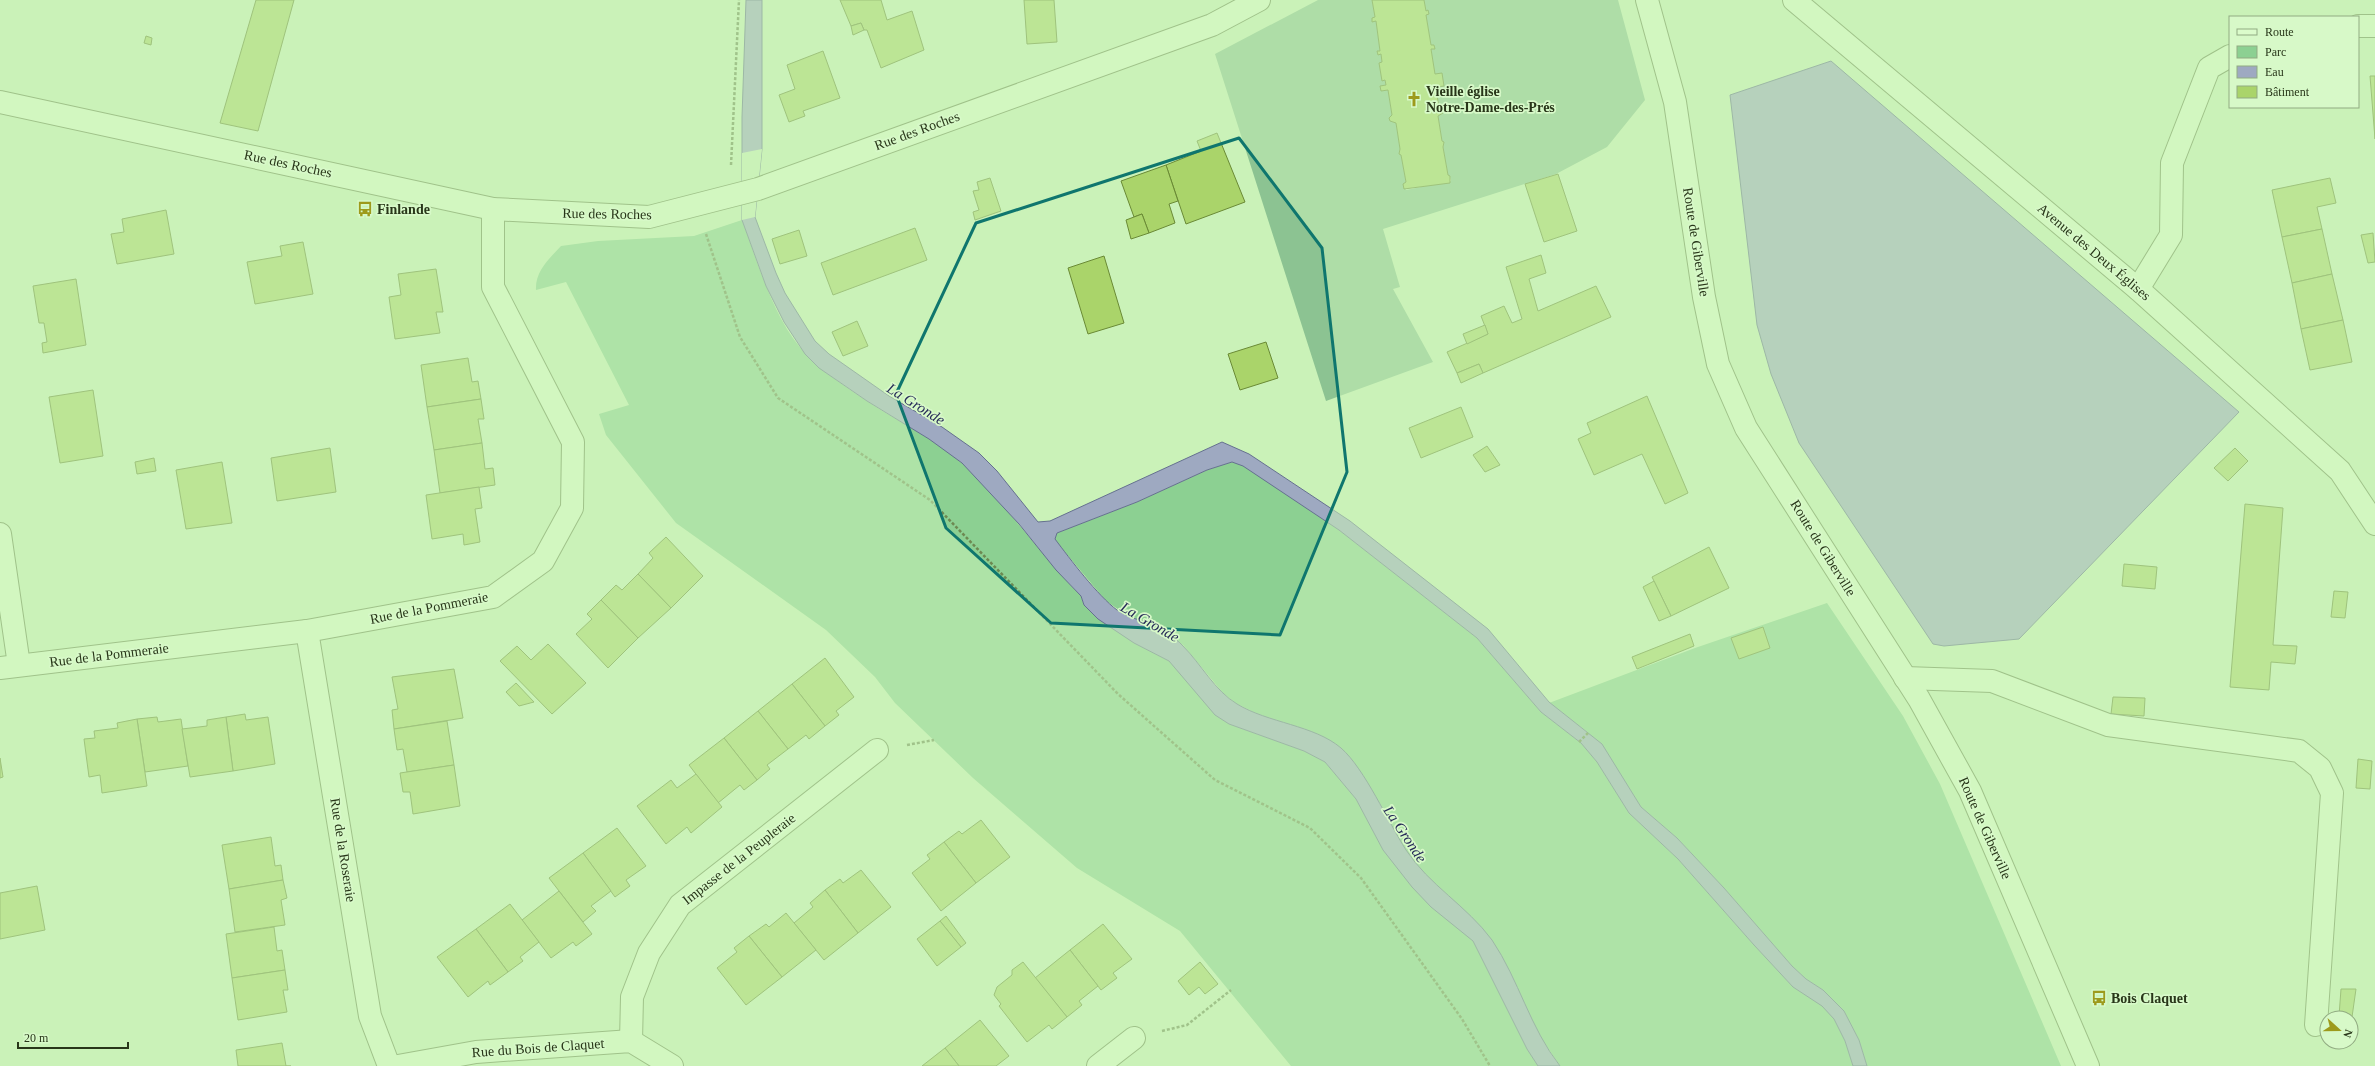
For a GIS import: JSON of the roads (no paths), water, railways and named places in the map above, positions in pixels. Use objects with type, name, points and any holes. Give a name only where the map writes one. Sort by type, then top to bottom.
[{"type":"street","name":"Rue des Roches","points":[[0,102],[493,209],[649,217],[743,194],[1212,25],[1259,0]]},
{"type":"street","name":"Route de Giberville","points":[[1647,0],[1676,102],[1704,297],[1718,364],[1746,428],[1905,678],[1970,790],[2088,1066]]},
{"type":"street","name":"Avenue des Deux Églises","points":[[1794,0],[2138,289],[2340,471],[2375,524]]},
{"type":"street","points":[[2359,26],[2375,26]]},
{"type":"street","points":[[2138,289],[2171,235],[2172,163],[2206,75],[2209,68],[2229,57]]},
{"type":"street","name":"Rue de la Pommeraie","points":[[10,667],[308,631],[493,597],[544,561],[572,508],[573,442],[493,287],[493,209]]},
{"type":"street","points":[[0,534],[10,667]]},
{"type":"street","name":"Rue de la Roseraie","points":[[308,631],[370,1016],[389,1066]]},
{"type":"street","points":[[1905,678],[1992,681],[2108,725],[2299,751],[2320,768],[2332,793],[2316,1025]]},
{"type":"street","name":"Impasse de la Peupleraie","points":[[631,1041],[632,997],[649,953],[680,905],[877,750]]},
{"type":"street","points":[[1098,1066],[1134,1038]]},
{"type":"street","points":[[631,1041],[672,1066]]},
{"type":"street","name":"Rue du Bois de Claquet","points":[[398,1066],[476,1052],[631,1041]]},
{"type":"water","points":[[746,0],[762,0],[762,149],[755,217],[785,293],[815,341],[829,354],[889,396],[942,427],[979,453],[997,471],[1038,522],[1050,521],[1222,442],[1249,454],[1350,521],[1488,629],[1549,702],[1602,744],[1641,807],[1677,838],[1724,888],[1792,966],[1806,979],[1823,990],[1844,1011],[1859,1040],[1867,1066],[1853,1066],[1845,1041],[1834,1019],[1822,1006],[1793,987],[1678,859],[1629,813],[1597,762],[1581,743],[1541,712],[1477,638],[1339,530],[1243,466],[1232,462],[1207,470],[1137,502],[1057,533],[1055,539],[1084,577],[1109,604],[1128,616],[1148,623],[1176,639],[1190,653],[1215,685],[1229,699],[1263,716],[1318,734],[1330,740],[1350,757],[1376,796],[1399,838],[1415,863],[1482,928],[1492,940],[1510,971],[1532,1020],[1560,1066],[1538,1066],[1527,1049],[1473,941],[1431,907],[1412,887],[1383,850],[1356,799],[1325,762],[1304,751],[1229,724],[1215,715],[1169,661],[1134,643],[1098,619],[1084,605],[1081,596],[1056,570],[1019,524],[962,463],[929,439],[867,401],[819,368],[805,354],[784,322],[766,286],[742,220],[742,117]]},
{"type":"water","points":[[1831,61],[2239,412],[2019,639],[1944,646],[1933,644],[1799,443],[1771,374],[1757,325],[1730,95]]},
{"type":"place","name":"Vieille église Notre-Dame-des-Prés","points":[[1414,99]]},
{"type":"place","name":"Finlande","points":[[365,209]]},
{"type":"place","name":"Bois Claquet","points":[[2099,998]]},
{"type":"water label","name":"La Gronde","points":[[916,404]]},
{"type":"water label","name":"La Gronde","points":[[1150,622]]},
{"type":"water label","name":"La Gronde","points":[[1405,834]]}]
